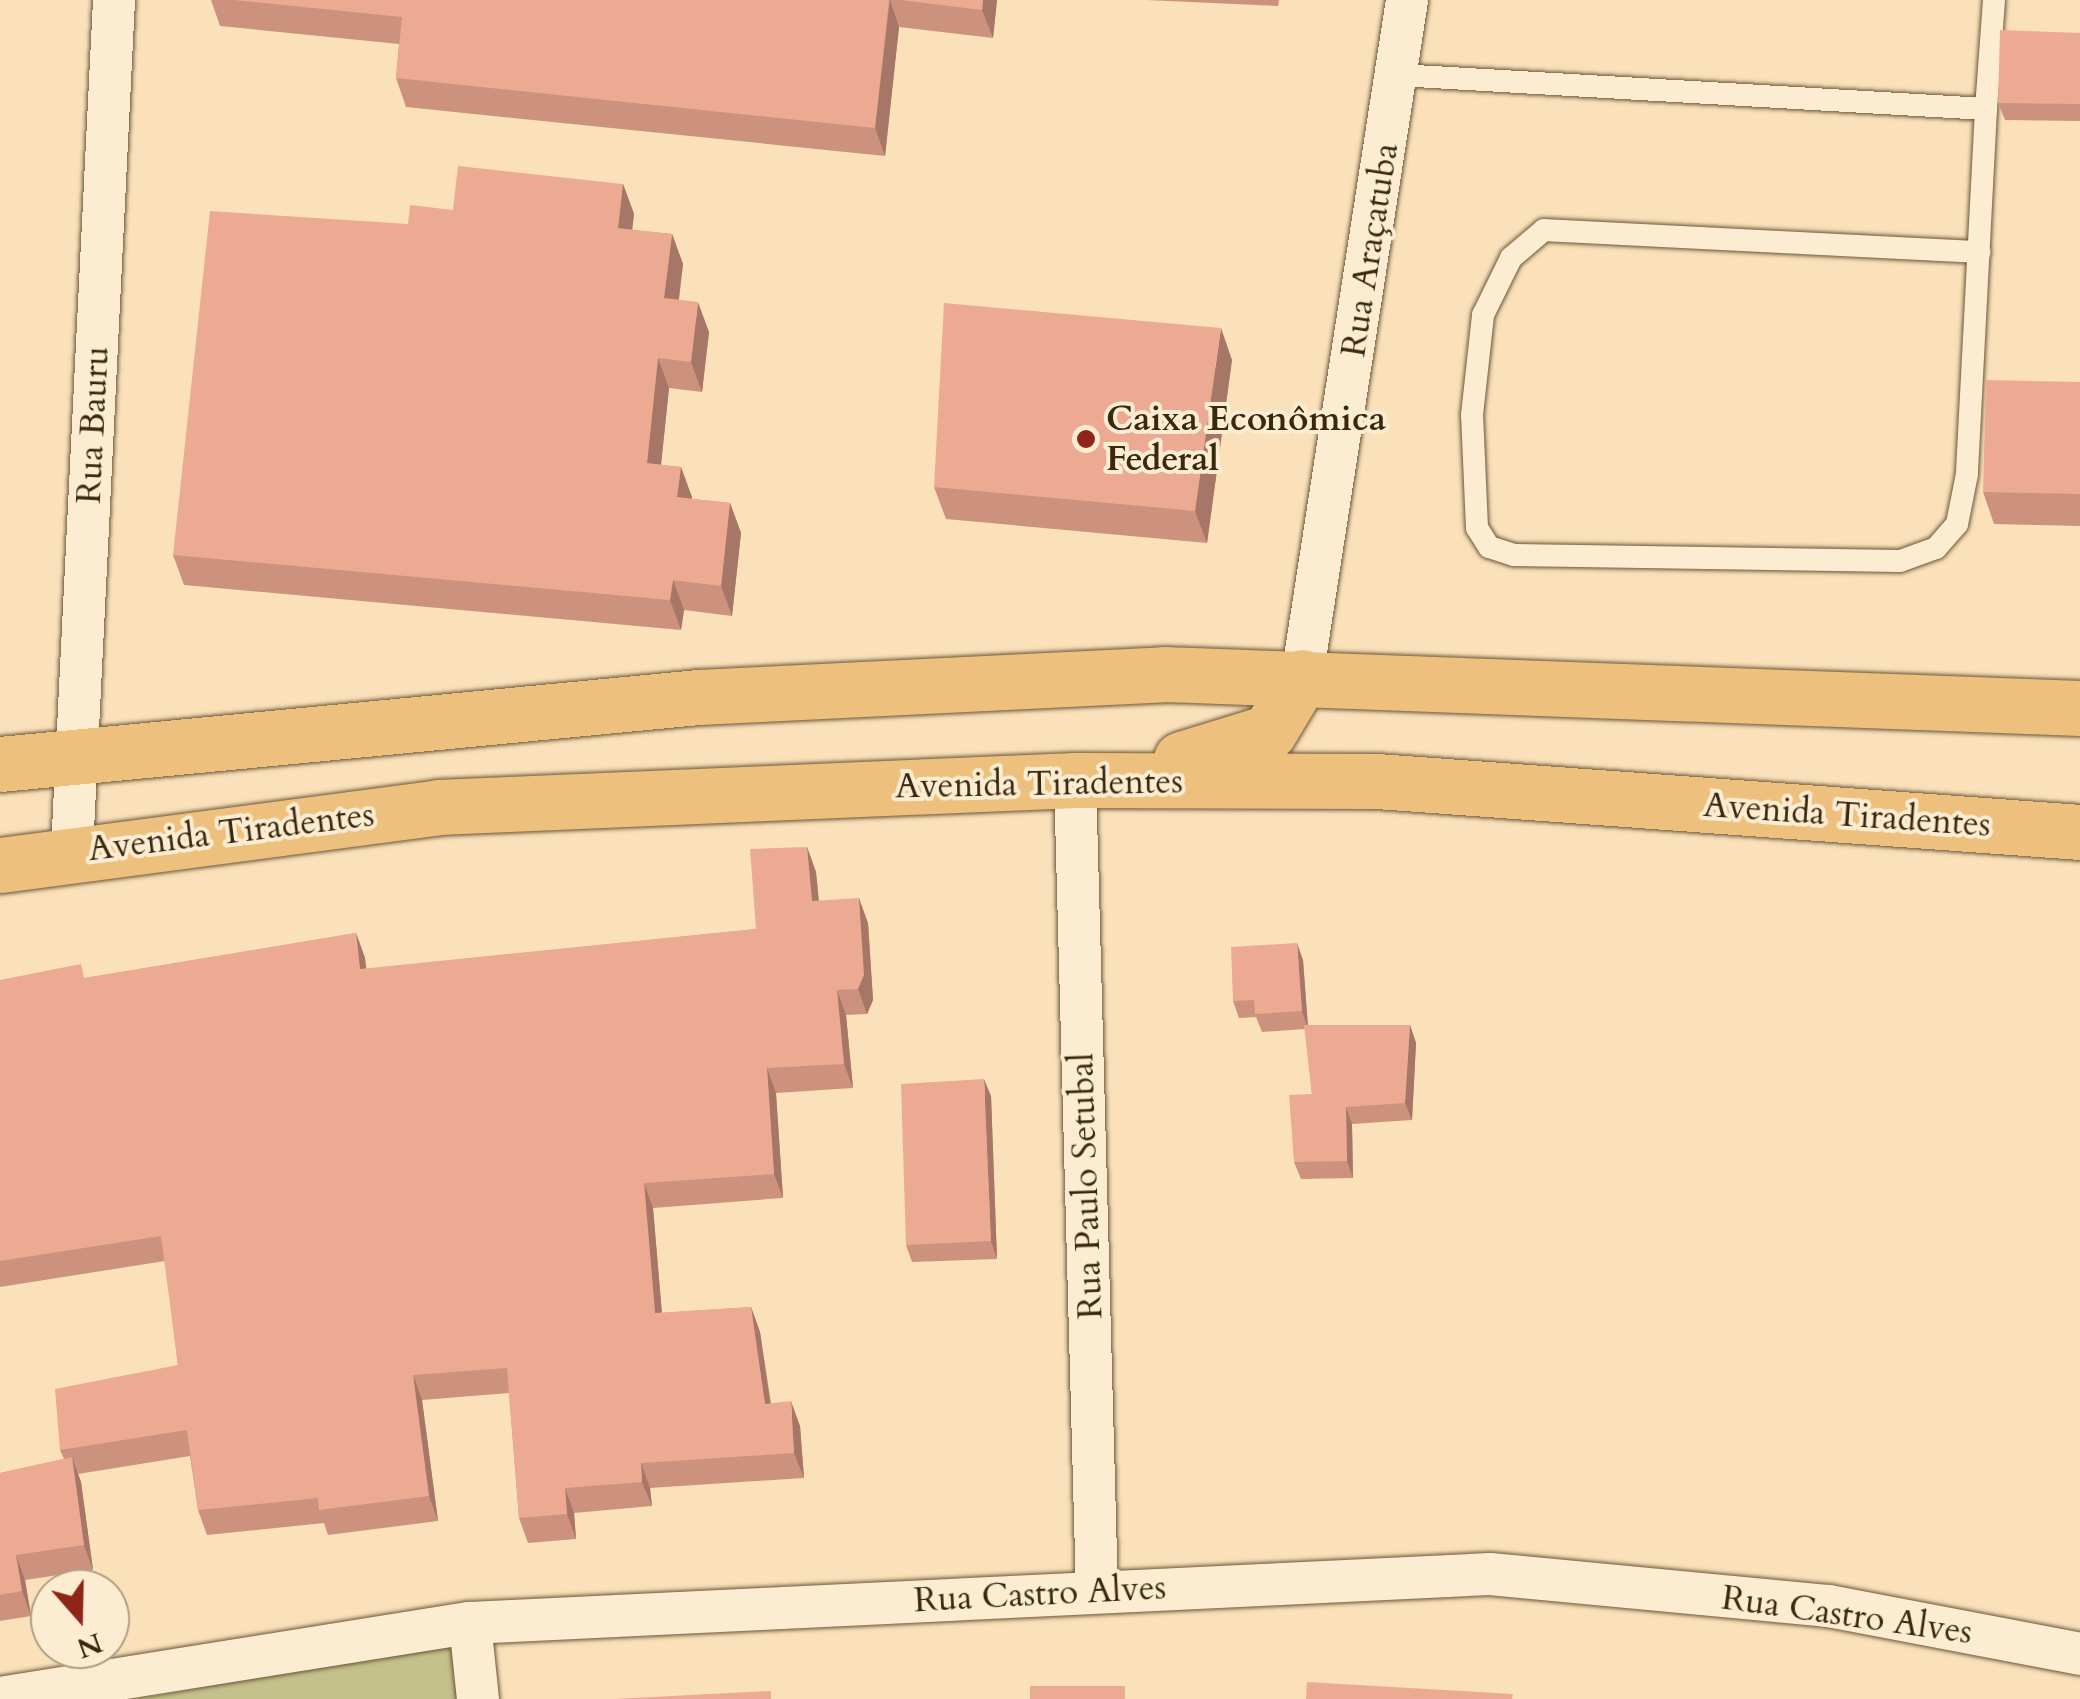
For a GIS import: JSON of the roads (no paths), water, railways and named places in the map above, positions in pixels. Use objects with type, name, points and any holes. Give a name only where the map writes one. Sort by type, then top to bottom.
[{"type":"main road","points":[[1075,780],[1242,748],[1289,712],[1302,676]]},
{"type":"main road","points":[[0,764],[77,751],[932,682],[1302,676],[2080,708]]},
{"type":"main road","name":"Avenida Tiradentes","points":[[0,865],[72,850],[438,808],[1075,780],[1377,780],[2080,832]]},
{"type":"street","name":"Rua Bauru","points":[[72,850],[114,0]]},
{"type":"street","name":"Rua Araçatuba","points":[[1302,676],[1407,0]]},
{"type":"street","name":"Rua Paulo Setubal","points":[[1075,780],[1096,1591]]},
{"type":"street","name":"Rua Castro Alves","points":[[0,1698],[470,1622],[1490,1574],[1829,1606],[2080,1654]]},
{"type":"street","points":[[470,1622],[478,1699]]},
{"type":"lane","points":[[1978,252],[1544,230],[1510,258],[1483,315],[1472,415],[1477,528],[1489,547],[1514,555],[1900,561],[1936,548],[1957,524],[1967,474],[1994,0]]},
{"type":"lane","points":[[1398,75],[1986,108]]},
{"type":"place","name":"Caixa Econômica Federal","points":[[1086,439]]}]
